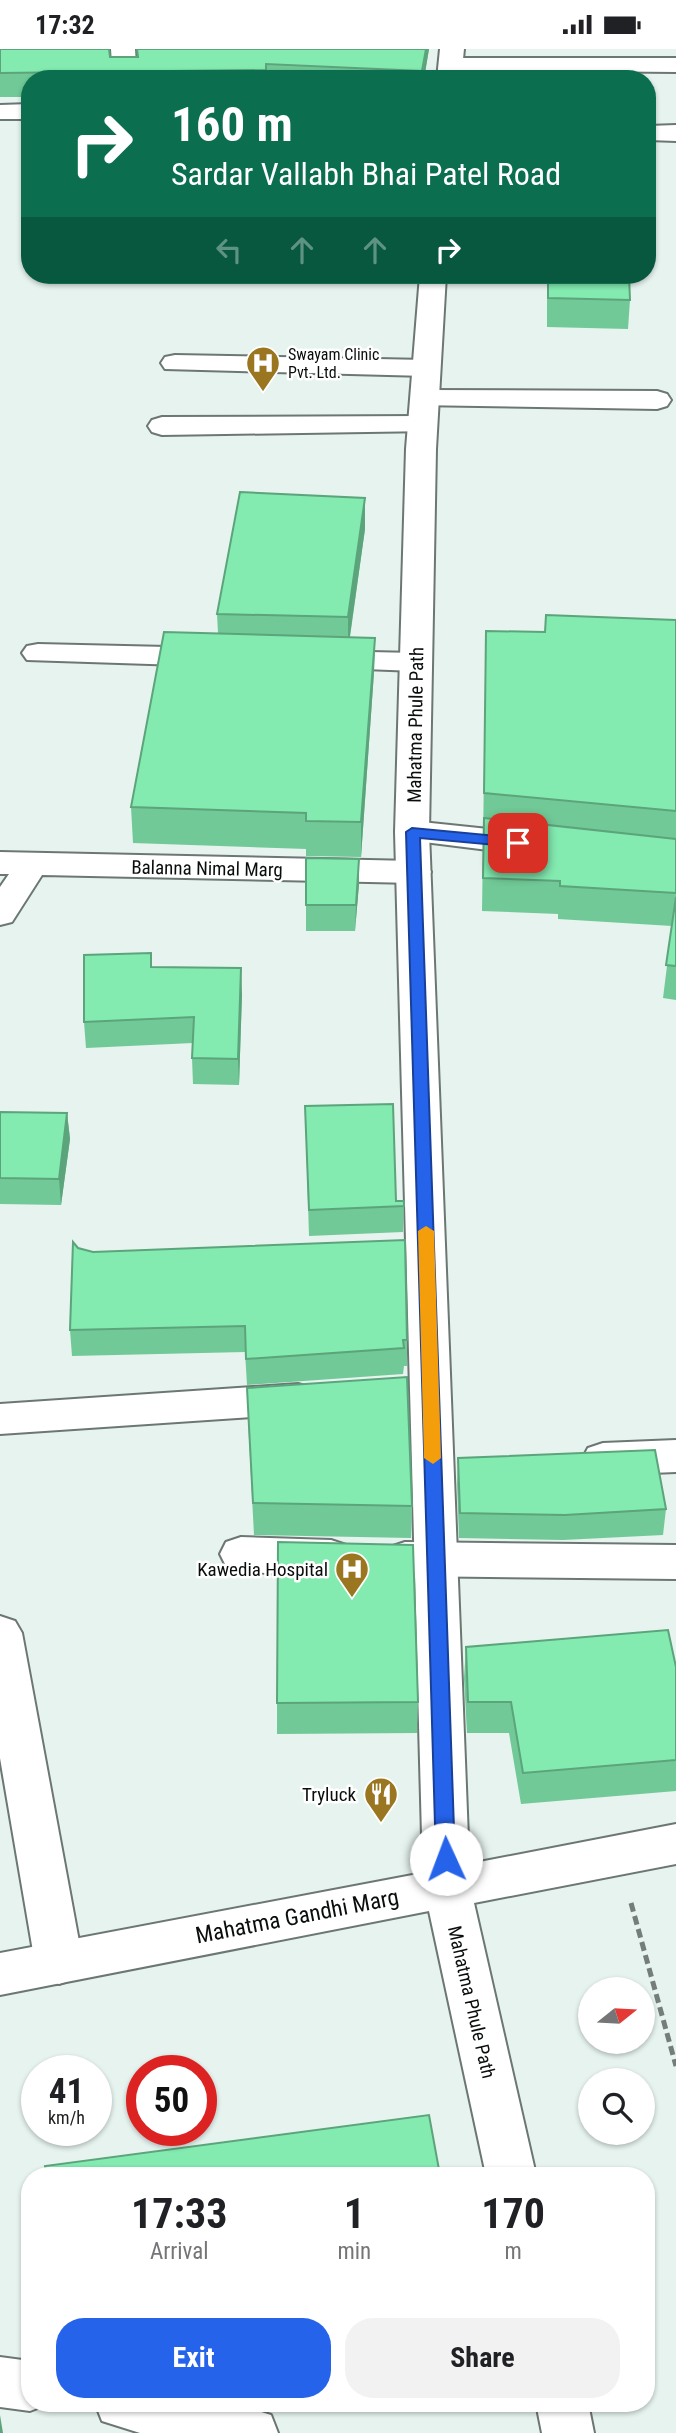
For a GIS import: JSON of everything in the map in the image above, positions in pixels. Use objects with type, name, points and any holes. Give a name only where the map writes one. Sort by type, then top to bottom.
[{"type":"main road","points":[[123,49],[124,70]]},
{"type":"main road","points":[[451,64],[676,65]]},
{"type":"main road","points":[[0,112],[21,111]]},
{"type":"main road","points":[[656,133],[676,133]]},
{"type":"main road","name":"Mahatma Phule Path","points":[[432,284],[423,412],[412,832],[447,1887],[509,2167]]},
{"type":"main road","points":[[175,363],[426,368]]},
{"type":"main road","points":[[162,426],[657,400]]},
{"type":"main road","points":[[38,653],[241,658]]},
{"type":"main road","points":[[295,659],[416,662]]},
{"type":"main road","points":[[412,832],[565,848]]},
{"type":"main road","points":[[0,914],[16,863]]},
{"type":"main road","name":"Balanna Nimal Marg","points":[[16,863],[414,872]]},
{"type":"main road","points":[[385,1249],[426,1248]]},
{"type":"main road","points":[[389,1393],[431,1390]]},
{"type":"main road","points":[[0,1419],[333,1397]]},
{"type":"main road","points":[[568,1460],[676,1455]]},
{"type":"main road","points":[[433,1466],[474,1464]]},
{"type":"main road","points":[[241,1554],[436,1560],[676,1562]]},
{"type":"main road","points":[[0,1633],[59,1963]]},
{"type":"main road","name":"Mahatma Gandhi Marg","points":[[0,1974],[676,1844]]},
{"type":"main road","points":[[0,2382],[21,2385]]},
{"type":"main road","points":[[161,2412],[253,2433]]},
{"type":"main road","points":[[564,2412],[568,2433]]},
{"type":"path","points":[[618,1855],[676,2066]]},
{"type":"building","points":[[0,49],[109,49],[110,57],[138,57],[137,49],[426,49],[422,70],[266,64],[266,70],[21,70],[21,73],[0,73]]},
{"type":"building","points":[[548,284],[629,284],[630,300],[548,298]]},
{"type":"building","points":[[240,492],[365,498],[348,617],[217,614]]},
{"type":"building","points":[[546,615],[676,620],[676,811],[484,793],[486,631],[545,632]]},
{"type":"building","points":[[164,632],[375,638],[361,822],[306,821],[306,813],[131,807]]},
{"type":"building","points":[[484,818],[676,839],[676,893],[560,886],[560,881],[483,878]]},
{"type":"building","points":[[306,858],[359,859],[356,905],[306,905]]},
{"type":"building","points":[[676,897],[676,966],[666,965]]},
{"type":"building","points":[[151,953],[151,967],[241,968],[238,1059],[192,1058],[194,1017],[84,1022],[84,955]]},
{"type":"building","points":[[393,1104],[396,1201],[404,1201],[404,1206],[309,1210],[305,1106]]},
{"type":"building","points":[[0,1112],[67,1113],[59,1179],[0,1178]]},
{"type":"building","points":[[405,1240],[407,1340],[403,1340],[404,1348],[246,1359],[245,1326],[70,1330],[73,1242],[78,1248],[93,1252]]},
{"type":"building","points":[[407,1377],[412,1506],[253,1503],[247,1388]]},
{"type":"building","points":[[655,1450],[666,1509],[565,1515],[460,1513],[458,1458]]},
{"type":"building","points":[[278,1542],[413,1545],[418,1702],[277,1703]]},
{"type":"building","points":[[668,1630],[676,1667],[676,1760],[523,1773],[511,1702],[468,1702],[466,1647]]},
{"type":"building","points":[[429,2115],[439,2167],[45,2167],[196,2146],[217,2146],[217,2143]]},
{"type":"slow traffic","points":[[426,1231],[433,1458]]},
{"type":"place","name":"Swayam Clinic Pvt. Ltd.","points":[[263,393]]},
{"type":"place","name":"Kawedia Hospital","points":[[352,1599]]},
{"type":"place","name":"Tryluck","points":[[381,1824]]},
{"type":"route","points":[[446,1859],[412,832],[518,843]]}]
